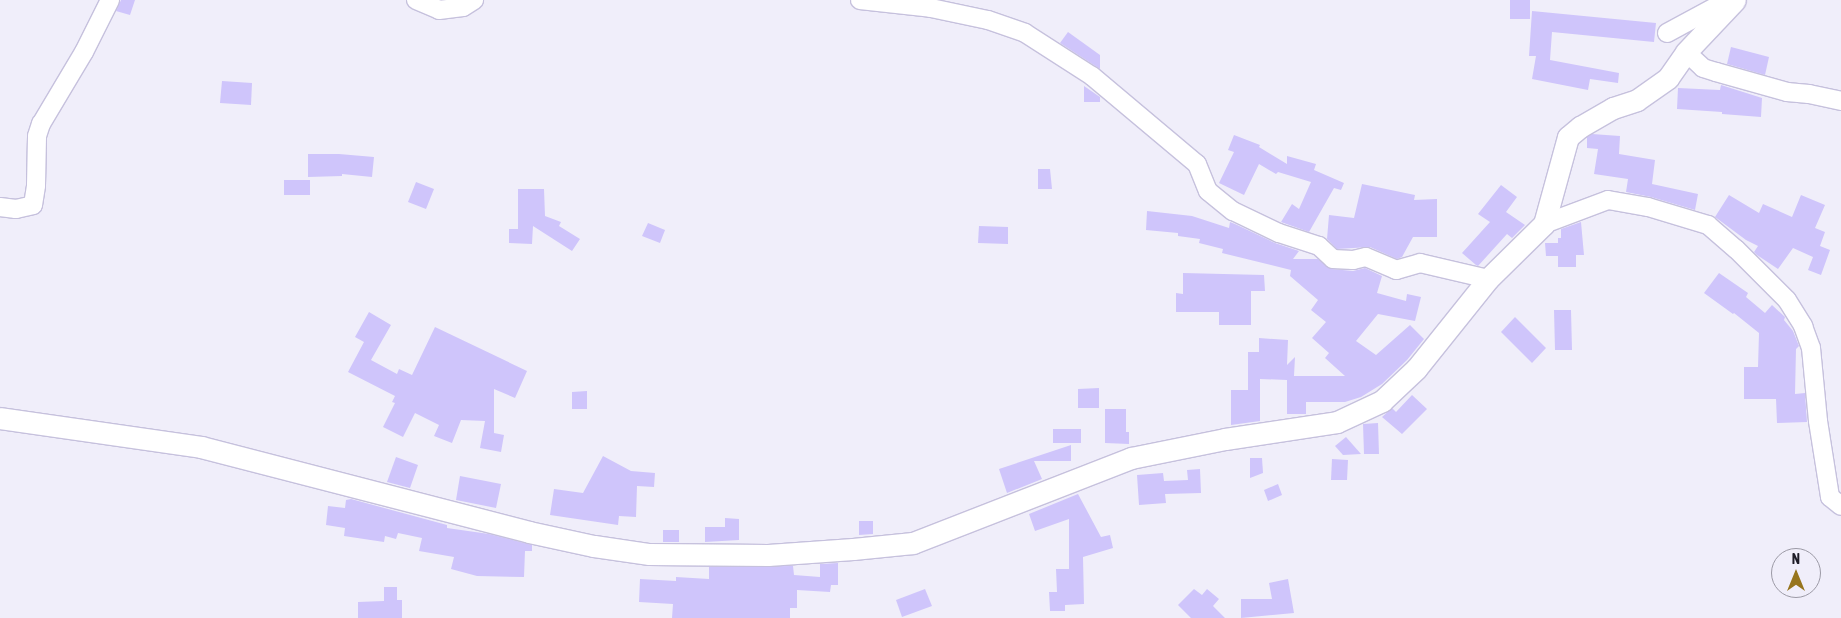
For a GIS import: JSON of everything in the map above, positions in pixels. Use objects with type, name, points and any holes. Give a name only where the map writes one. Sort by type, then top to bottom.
[{"type":"street","points":[[0,207],[16,209],[33,205],[36,184],[37,136],[84,52],[110,0]]},
{"type":"street","points":[[416,0],[439,10],[463,7],[474,0]]},
{"type":"street","points":[[860,0],[931,8],[988,20],[1025,34],[1092,76],[1197,164],[1208,191],[1233,212],[1279,233],[1319,246],[1333,259],[1353,260],[1366,257],[1396,270],[1420,263],[1488,279]]},
{"type":"street","points":[[1667,33],[1728,0]]},
{"type":"street","points":[[1544,224],[1568,137],[1580,127],[1613,108],[1637,100],[1668,78],[1686,52],[1735,0]]},
{"type":"street","points":[[1686,52],[1703,68],[1709,70],[1787,92],[1809,94],[1841,101]]},
{"type":"street","points":[[0,418],[201,446],[326,477],[392,497],[594,546],[650,554],[768,555],[913,543],[1131,458],[1225,439],[1337,422],[1382,401],[1416,369],[1488,279],[1544,224],[1608,200],[1657,209],[1708,225],[1736,249],[1787,300],[1803,326],[1811,348],[1818,421],[1830,496],[1841,506]]},
{"type":"building","points":[[121,0],[135,0],[130,15],[116,11]]},
{"type":"building","points":[[1510,0],[1530,0],[1530,19],[1510,19]]},
{"type":"building","points":[[1532,11],[1656,23],[1654,42],[1552,32],[1550,60],[1619,73],[1618,83],[1590,79],[1588,90],[1532,79],[1536,56],[1529,56]]},
{"type":"building","points":[[1068,32],[1100,55],[1100,69],[1060,43]]},
{"type":"building","points":[[1731,47],[1769,57],[1765,75],[1727,64]]},
{"type":"building","points":[[222,81],[252,83],[251,105],[220,103]]},
{"type":"building","points":[[1721,85],[1762,98],[1761,117],[1677,109],[1678,88],[1720,90]]},
{"type":"building","points":[[1084,86],[1100,97],[1100,102],[1084,102]]},
{"type":"building","points":[[1592,134],[1620,136],[1619,154],[1655,160],[1652,184],[1698,194],[1695,210],[1626,192],[1628,179],[1594,174],[1598,149],[1587,148],[1587,137]]},
{"type":"building","points":[[1234,135],[1260,145],[1259,147],[1287,164],[1287,156],[1316,164],[1314,170],[1344,183],[1341,190],[1334,188],[1309,232],[1281,222],[1292,204],[1299,209],[1311,182],[1278,172],[1276,174],[1259,164],[1244,195],[1219,183],[1234,152],[1228,150]]},
{"type":"building","points":[[308,154],[374,157],[372,177],[342,174],[342,176],[308,177]]},
{"type":"building","points":[[1038,169],[1050,169],[1052,189],[1038,189]]},
{"type":"building","points":[[284,180],[310,180],[310,195],[284,195]]},
{"type":"building","points":[[416,182],[434,189],[426,209],[408,202]]},
{"type":"building","points":[[1362,184],[1415,195],[1414,200],[1437,199],[1437,237],[1413,237],[1402,257],[1397,259],[1370,247],[1337,249],[1327,239],[1329,215],[1354,218]]},
{"type":"building","points":[[1501,185],[1517,197],[1506,212],[1525,225],[1512,238],[1507,234],[1478,266],[1462,253],[1490,222],[1478,214]]},
{"type":"building","points":[[518,189],[544,189],[545,216],[561,222],[559,226],[580,239],[572,251],[533,226],[532,244],[509,243],[509,229],[518,229]]},
{"type":"building","points":[[1729,195],[1759,213],[1763,204],[1792,217],[1801,195],[1825,205],[1815,228],[1825,232],[1820,246],[1830,250],[1821,275],[1808,270],[1813,257],[1793,248],[1778,269],[1757,255],[1754,252],[1758,246],[1746,240],[1715,217]]},
{"type":"building","points":[[1147,211],[1192,216],[1229,228],[1230,222],[1275,243],[1299,251],[1293,259],[1318,259],[1332,269],[1353,271],[1365,268],[1382,276],[1377,293],[1406,301],[1407,294],[1421,297],[1415,321],[1378,314],[1356,341],[1376,355],[1410,325],[1424,339],[1407,360],[1382,384],[1361,397],[1345,402],[1306,402],[1306,414],[1287,414],[1287,380],[1260,379],[1260,421],[1231,425],[1231,390],[1248,390],[1248,352],[1259,352],[1259,338],[1288,340],[1287,365],[1295,357],[1294,376],[1345,376],[1325,358],[1329,353],[1312,338],[1326,322],[1311,310],[1318,300],[1290,276],[1291,270],[1222,253],[1223,249],[1199,243],[1200,239],[1178,236],[1178,233],[1146,230]]},
{"type":"building","points":[[1581,222],[1584,255],[1576,255],[1576,267],[1558,267],[1558,256],[1546,256],[1545,243],[1558,243],[1558,238],[1561,238],[1561,229]]},
{"type":"building","points":[[648,223],[665,230],[660,243],[642,236]]},
{"type":"building","points":[[979,226],[1008,227],[1008,244],[978,243]]},
{"type":"building","points":[[1183,273],[1264,275],[1265,291],[1251,291],[1251,325],[1219,325],[1219,312],[1176,312],[1176,293],[1183,294]]},
{"type":"building","points":[[1719,273],[1748,293],[1746,297],[1765,313],[1772,305],[1785,317],[1784,320],[1793,331],[1799,346],[1796,349],[1795,394],[1805,393],[1807,422],[1777,423],[1776,399],[1744,399],[1744,367],[1758,367],[1759,333],[1704,293]]},
{"type":"building","points":[[1554,310],[1571,310],[1572,350],[1555,350]]},
{"type":"building","points":[[369,312],[391,325],[371,360],[397,374],[399,369],[412,375],[435,327],[527,371],[515,398],[494,389],[494,433],[504,435],[501,452],[480,448],[485,421],[461,420],[452,443],[434,436],[439,425],[415,413],[403,437],[383,427],[395,403],[392,402],[395,396],[348,372],[364,342],[355,337]]},
{"type":"building","points":[[1515,317],[1546,348],[1532,363],[1501,332]]},
{"type":"building","points":[[1099,388],[1099,408],[1078,408],[1078,389]]},
{"type":"building","points":[[587,391],[587,409],[572,409],[572,392]]},
{"type":"building","points":[[1412,395],[1427,409],[1402,434],[1382,417],[1392,408],[1396,412]]},
{"type":"building","points":[[1105,409],[1126,409],[1126,432],[1129,432],[1129,444],[1105,443]]},
{"type":"building","points":[[1378,423],[1379,454],[1364,454],[1363,424]]},
{"type":"building","points":[[1053,429],[1081,429],[1081,443],[1053,443]]},
{"type":"building","points":[[1346,437],[1361,454],[1343,455],[1335,446]]},
{"type":"building","points":[[1071,445],[1071,461],[1034,461],[1042,479],[1007,493],[999,469]]},
{"type":"building","points":[[603,456],[631,471],[655,473],[654,487],[637,486],[636,517],[619,516],[618,525],[550,515],[554,489],[583,493]]},
{"type":"building","points":[[396,457],[418,465],[410,488],[387,482]]},
{"type":"building","points":[[1250,458],[1262,458],[1263,473],[1250,478]]},
{"type":"building","points":[[1332,459],[1348,460],[1347,480],[1331,480]]},
{"type":"building","points":[[1200,469],[1201,493],[1165,494],[1166,503],[1139,505],[1137,475],[1163,473],[1164,481],[1188,480],[1187,470]]},
{"type":"building","points":[[460,476],[501,484],[496,508],[456,500]]},
{"type":"building","points":[[1278,484],[1282,495],[1268,501],[1264,490]]},
{"type":"building","points":[[1078,494],[1101,537],[1110,535],[1113,548],[1083,557],[1084,604],[1065,605],[1065,611],[1050,611],[1049,592],[1057,592],[1056,569],[1069,569],[1069,519],[1035,531],[1029,514]]},
{"type":"building","points":[[351,499],[447,525],[447,528],[489,534],[532,545],[532,551],[525,551],[524,577],[477,576],[451,569],[454,557],[419,551],[422,538],[398,533],[396,539],[385,536],[384,542],[344,536],[345,528],[326,525],[328,506],[345,508],[346,500]]},
{"type":"building","points":[[725,518],[739,519],[739,540],[705,542],[705,527],[725,527]]},
{"type":"building","points":[[859,521],[873,521],[873,534],[859,535]]},
{"type":"building","points":[[663,530],[679,530],[679,542],[663,542]]},
{"type":"building","points":[[838,563],[838,585],[831,585],[830,592],[797,590],[797,608],[790,608],[790,618],[672,618],[673,604],[639,602],[640,579],[676,581],[676,577],[709,579],[709,567],[793,566],[794,575],[820,577],[820,564]]},
{"type":"building","points":[[1288,579],[1294,613],[1241,618],[1241,599],[1272,599],[1269,583]]},
{"type":"building","points":[[384,587],[397,587],[397,600],[402,600],[402,618],[358,618],[358,602],[384,601]]},
{"type":"building","points":[[925,589],[932,606],[902,617],[896,600]]},
{"type":"building","points":[[1194,589],[1202,595],[1207,589],[1219,599],[1213,606],[1225,618],[1191,618],[1178,605]]}]
